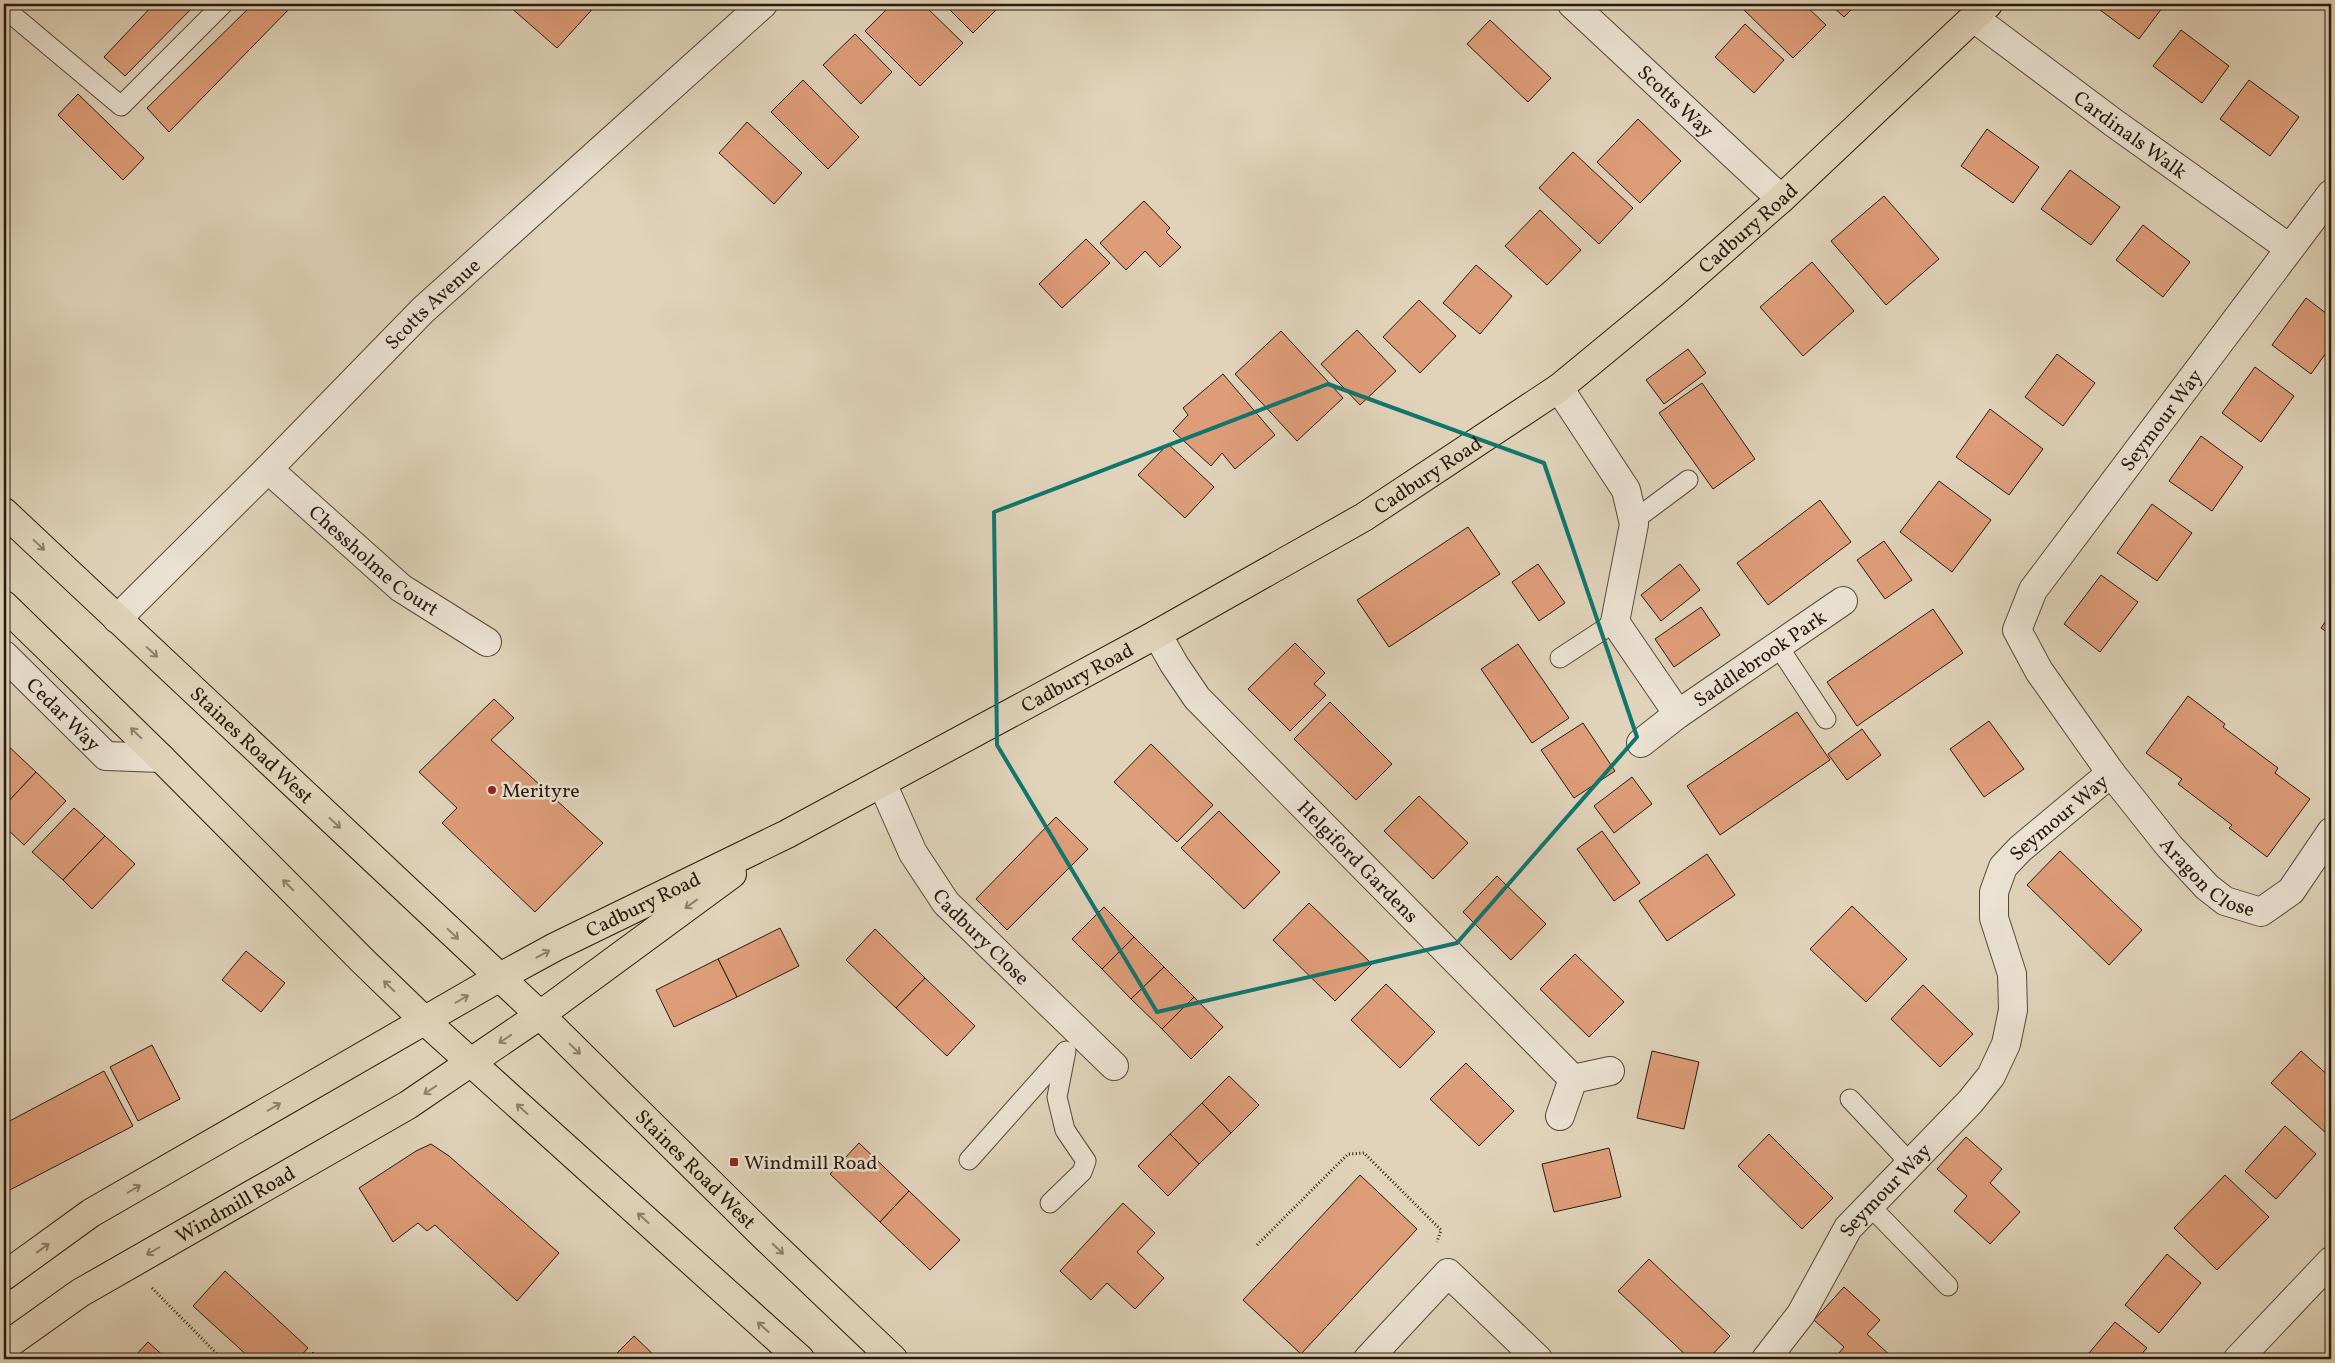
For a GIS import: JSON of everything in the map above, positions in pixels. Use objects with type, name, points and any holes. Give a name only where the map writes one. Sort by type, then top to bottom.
[{"type":"main road","name":"Cadbury Road","points":[[500,977],[555,947],[787,834],[1157,634],[1364,517],[1559,388],[1673,294],[1781,199],[1981,11]]},
{"type":"main road","name":"Staines Road West","points":[[4,512],[540,1015],[764,1236],[893,1359]]},
{"type":"main road","points":[[4,605],[424,1020],[800,1359]]},
{"type":"main road","name":"Cadbury Road","points":[[470,1063],[540,1015],[787,834]]},
{"type":"main road","points":[[4,1276],[91,1213],[500,977]]},
{"type":"main road","name":"Windmill Road","points":[[4,1347],[80,1293],[408,1105],[470,1063]]},
{"type":"street","name":"Scotts Avenue","points":[[116,619],[268,470],[423,310],[763,4]]},
{"type":"street","name":"Scotts Way","points":[[1572,4],[1781,199]]},
{"type":"street","name":"Cardinals Walk","points":[[1981,11],[2114,123],[2289,248]]},
{"type":"street","name":"Seymour Way","points":[[1766,1359],[1801,1314],[1848,1228],[1970,1102],[1991,1076],[2006,1044],[2013,1010],[2012,974],[1994,918],[1994,892],[2002,867],[2020,849],[2111,772],[2039,671],[2018,630],[2033,590],[2331,194]]},
{"type":"street","points":[[1559,388],[1626,490],[1633,520],[1615,622]]},
{"type":"street","name":"Chessholme Court","points":[[268,470],[401,588],[487,642]]},
{"type":"street","name":"Saddlebrook Park","points":[[1641,743],[1678,714],[1843,601]]},
{"type":"street","name":"Saddlebrook Park","points":[[1615,622],[1678,714]]},
{"type":"street","name":"Helgiford Gardens","points":[[1157,634],[1197,698],[1573,1079]]},
{"type":"street","name":"Cedar Way","points":[[4,655],[106,756],[160,758]]},
{"type":"street","name":"Aragon Close","points":[[2111,772],[2169,846],[2207,887],[2225,901],[2261,912],[2291,891],[2331,832]]},
{"type":"street","name":"Cadbury Close","points":[[882,783],[913,853],[946,903],[1074,1043],[1114,1066]]},
{"type":"street","points":[[1560,1116],[1573,1079],[1610,1071]]},
{"type":"street","points":[[2238,1359],[2331,1261]]},
{"type":"street","points":[[1368,1359],[1440,1265],[1538,1359]]},
{"type":"lane","points":[[4,8],[121,106],[224,4]]},
{"type":"lane","points":[[1633,520],[1688,480]]},
{"type":"lane","points":[[1560,658],[1615,622]]},
{"type":"lane","points":[[1778,646],[1826,719]]},
{"type":"lane","points":[[969,1160],[1074,1043]]},
{"type":"lane","points":[[1050,1204],[1082,1172],[1086,1161],[1065,1130],[1057,1097],[1074,1043]]},
{"type":"lane","points":[[1850,1099],[1911,1164]]},
{"type":"lane","points":[[1870,1206],[1948,1286]]},
{"type":"path","points":[[1257,1245],[1348,1154],[1364,1153],[1441,1230],[1440,1265]]},
{"type":"path","points":[[128,1265],[222,1359]]},
{"type":"highlighted area","points":[[1328,384],[1544,463],[1637,737],[1457,943],[1157,1012],[997,745],[994,512]]},
{"type":"building","points":[[154,4],[196,4],[125,76],[104,57]]},
{"type":"building","points":[[253,4],[294,4],[169,132],[147,108]]},
{"type":"building","points":[[511,4],[597,4],[557,48],[509,6]]},
{"type":"building","points":[[892,4],[923,4],[963,43],[920,86],[865,31]]},
{"type":"building","points":[[944,4],[1002,4],[973,33]]},
{"type":"building","points":[[1738,4],[1804,4],[1826,25],[1793,58]]},
{"type":"building","points":[[1830,4],[1857,4],[1844,17]]},
{"type":"building","points":[[2092,4],[2165,4],[2139,39]]},
{"type":"building","points":[[1490,20],[1551,78],[1528,102],[1467,44]]},
{"type":"building","points":[[1745,24],[1784,60],[1754,93],[1715,57]]},
{"type":"building","points":[[2181,30],[2229,66],[2202,103],[2153,66]]},
{"type":"building","points":[[855,34],[892,72],[861,104],[823,65]]},
{"type":"building","points":[[803,80],[859,137],[828,169],[771,112]]},
{"type":"building","points":[[2249,80],[2299,117],[2270,156],[2220,119]]},
{"type":"building","points":[[78,94],[144,158],[123,180],[58,115]]},
{"type":"building","points":[[1638,119],[1681,161],[1640,203],[1597,162]]},
{"type":"building","points":[[747,122],[802,173],[774,204],[719,153]]},
{"type":"building","points":[[1987,129],[2039,167],[2013,203],[1961,166]]},
{"type":"building","points":[[1573,152],[1633,208],[1599,244],[1539,188]]},
{"type":"building","points":[[2070,170],[2120,207],[2091,245],[2041,209]]},
{"type":"building","points":[[1884,196],[1939,259],[1886,305],[1831,241]]},
{"type":"building","points":[[1144,201],[1170,228],[1166,232],[1181,247],[1160,267],[1145,251],[1126,270],[1100,243]]},
{"type":"building","points":[[1540,210],[1581,250],[1547,285],[1505,246]]},
{"type":"building","points":[[2143,225],[2190,262],[2163,297],[2116,260]]},
{"type":"building","points":[[1086,239],[1110,263],[1062,308],[1039,284]]},
{"type":"building","points":[[1812,262],[1854,311],[1803,356],[1760,307]]},
{"type":"building","points":[[1476,265],[1512,296],[1480,334],[1443,303]]},
{"type":"building","points":[[2306,298],[2331,317],[2331,346],[2311,374],[2272,345]]},
{"type":"building","points":[[1419,300],[1456,336],[1420,373],[1383,337]]},
{"type":"building","points":[[1357,330],[1396,371],[1360,405],[1321,364]]},
{"type":"building","points":[[1281,331],[1343,398],[1297,441],[1235,374]]},
{"type":"building","points":[[1688,349],[1706,373],[1664,404],[1646,380]]},
{"type":"building","points":[[2057,354],[2095,383],[2063,426],[2025,397]]},
{"type":"building","points":[[2255,367],[2294,396],[2261,442],[2222,413]]},
{"type":"building","points":[[1223,374],[1275,435],[1235,469],[1222,453],[1211,466],[1173,431],[1188,415],[1183,408]]},
{"type":"building","points":[[1702,383],[1755,459],[1713,489],[1659,413]]},
{"type":"building","points":[[1990,409],[2043,449],[2009,495],[1956,457]]},
{"type":"building","points":[[2201,436],[2243,467],[2212,511],[2169,481]]},
{"type":"building","points":[[1168,444],[1214,487],[1185,518],[1138,475]]},
{"type":"building","points":[[1939,481],[1991,520],[1952,572],[1900,532]]},
{"type":"building","points":[[1820,500],[1851,542],[1768,605],[1737,563]]},
{"type":"building","points":[[2152,504],[2192,533],[2157,581],[2117,553]]},
{"type":"building","points":[[1468,527],[1500,574],[1389,647],[1357,600]]},
{"type":"building","points":[[1884,541],[1912,580],[1885,599],[1857,560]]},
{"type":"building","points":[[1538,564],[1565,603],[1539,621],[1512,582]]},
{"type":"building","points":[[1680,564],[1700,590],[1661,621],[1641,595]]},
{"type":"building","points":[[2101,575],[2138,602],[2100,652],[2064,624]]},
{"type":"building","points":[[1701,607],[1720,635],[1674,667],[1655,639]]},
{"type":"building","points":[[1933,609],[1963,653],[1857,726],[1827,682]]},
{"type":"building","points":[[2331,613],[2331,635],[2321,628]]},
{"type":"building","points":[[1295,643],[1325,673],[1314,684],[1326,695],[1290,731],[1248,689]]},
{"type":"building","points":[[1518,644],[1569,718],[1532,743],[1481,669]]},
{"type":"building","points":[[2188,696],[2225,724],[2223,727],[2278,768],[2275,773],[2310,799],[2267,857],[2229,828],[2232,825],[2178,784],[2182,779],[2146,753]]},
{"type":"building","name":"Merityre","points":[[494,699],[514,718],[491,740],[603,843],[535,912],[442,823],[457,808],[419,772]]},
{"type":"building","points":[[1330,702],[1392,764],[1356,800],[1294,739]]},
{"type":"building","points":[[1797,712],[1830,760],[1720,835],[1687,786]]},
{"type":"building","points":[[1989,721],[2024,769],[1984,797],[1950,749]]},
{"type":"building","points":[[1583,723],[1615,771],[1574,798],[1541,750]]},
{"type":"building","points":[[1862,729],[1881,755],[1847,780],[1828,754]]},
{"type":"building","points":[[6,744],[36,772],[4,806],[4,746]]},
{"type":"building","points":[[1151,744],[1213,805],[1177,842],[1114,782]]},
{"type":"building","points":[[36,772],[66,801],[24,845],[4,826],[4,806]]},
{"type":"building","points":[[1632,777],[1652,804],[1614,833],[1594,806]]},
{"type":"building","points":[[1419,796],[1468,843],[1433,879],[1384,831]]},
{"type":"building","points":[[74,808],[105,836],[63,880],[32,852]]},
{"type":"building","points":[[1219,811],[1280,872],[1244,909],[1181,848]]},
{"type":"building","points":[[1056,817],[1088,849],[1007,930],[976,899]]},
{"type":"building","points":[[1602,831],[1640,883],[1614,901],[1577,849]]},
{"type":"building","points":[[105,836],[135,864],[92,909],[63,880]]},
{"type":"building","points":[[2060,851],[2142,930],[2109,965],[2027,885]]},
{"type":"building","points":[[1707,854],[1735,895],[1667,941],[1639,901]]},
{"type":"building","points":[[1497,876],[1546,924],[1511,960],[1463,912]]},
{"type":"building","points":[[1309,903],[1372,964],[1335,1001],[1273,940]]},
{"type":"building","points":[[1852,906],[1907,959],[1866,1002],[1810,949]]},
{"type":"building","points":[[1104,907],[1134,937],[1102,969],[1072,939]]},
{"type":"building","points":[[780,928],[799,966],[737,997],[718,959]]},
{"type":"building","points":[[875,929],[925,978],[896,1008],[846,960]]},
{"type":"building","points":[[1134,937],[1164,967],[1131,999],[1102,969]]},
{"type":"building","points":[[246,951],[285,983],[261,1012],[222,980]]},
{"type":"building","points":[[1575,954],[1624,1002],[1589,1037],[1540,989]]},
{"type":"building","points":[[718,959],[737,997],[674,1027],[656,990]]},
{"type":"building","points":[[1164,967],[1194,997],[1162,1029],[1131,999]]},
{"type":"building","points":[[925,978],[975,1026],[947,1056],[896,1008]]},
{"type":"building","points":[[1386,984],[1435,1032],[1400,1068],[1351,1020]]},
{"type":"building","points":[[1923,985],[1973,1034],[1940,1067],[1891,1019]]},
{"type":"building","points":[[1194,997],[1223,1027],[1191,1059],[1162,1029]]},
{"type":"building","points":[[152,1045],[180,1099],[138,1121],[110,1067]]},
{"type":"building","points":[[1652,1051],[1699,1062],[1684,1129],[1637,1118]]},
{"type":"building","points":[[2301,1051],[2331,1078],[2331,1130],[2327,1134],[2271,1083]]},
{"type":"building","points":[[1466,1063],[1514,1111],[1479,1146],[1430,1099]]},
{"type":"building","points":[[104,1071],[133,1126],[4,1193],[4,1124]]},
{"type":"building","points":[[1229,1076],[1259,1105],[1231,1133],[1202,1103]]},
{"type":"building","points":[[1202,1103],[1231,1133],[1199,1164],[1170,1134]]},
{"type":"building","points":[[2285,1126],[2316,1154],[2276,1199],[2245,1171]]},
{"type":"building","points":[[1170,1134],[1199,1164],[1168,1196],[1138,1166]]},
{"type":"building","points":[[1769,1134],[1833,1198],[1802,1229],[1738,1166]]},
{"type":"building","points":[[1966,1137],[2002,1169],[1990,1183],[2020,1212],[1990,1244],[1954,1211],[1967,1196],[1937,1169]]},
{"type":"building","points":[[859,1143],[909,1191],[880,1222],[830,1174]]},
{"type":"building","points":[[431,1144],[449,1156],[559,1253],[517,1301],[435,1225],[427,1231],[418,1223],[393,1242],[359,1188],[416,1151]]},
{"type":"building","points":[[1609,1148],[1621,1197],[1554,1212],[1542,1164]]},
{"type":"building","points":[[1360,1175],[1417,1229],[1301,1354],[1243,1300]]},
{"type":"building","points":[[2225,1175],[2269,1217],[2217,1270],[2174,1228]]},
{"type":"building","points":[[909,1191],[960,1240],[930,1270],[880,1222]]},
{"type":"building","points":[[1123,1203],[1155,1233],[1137,1252],[1164,1278],[1135,1309],[1107,1283],[1091,1300],[1060,1271]]},
{"type":"building","points":[[2167,1254],[2201,1283],[2159,1333],[2125,1305]]},
{"type":"building","points":[[1649,1259],[1730,1336],[1708,1359],[1690,1359],[1618,1291]]},
{"type":"building","points":[[225,1271],[308,1348],[298,1359],[251,1359],[193,1306]]},
{"type":"building","points":[[1844,1287],[1880,1320],[1867,1334],[1894,1359],[1834,1359],[1844,1347],[1814,1320]]},
{"type":"building","points":[[2115,1322],[2147,1348],[2137,1359],[2084,1359]]},
{"type":"building","points":[[634,1336],[658,1359],[611,1359]]},
{"type":"building","points":[[148,1342],[167,1359],[132,1359]]},
{"type":"building","points":[[313,1352],[321,1359],[306,1359]]},
{"type":"place","name":"Merityre","points":[[492,790]]},
{"type":"place","name":"Windmill Road","points":[[734,1162]]}]
